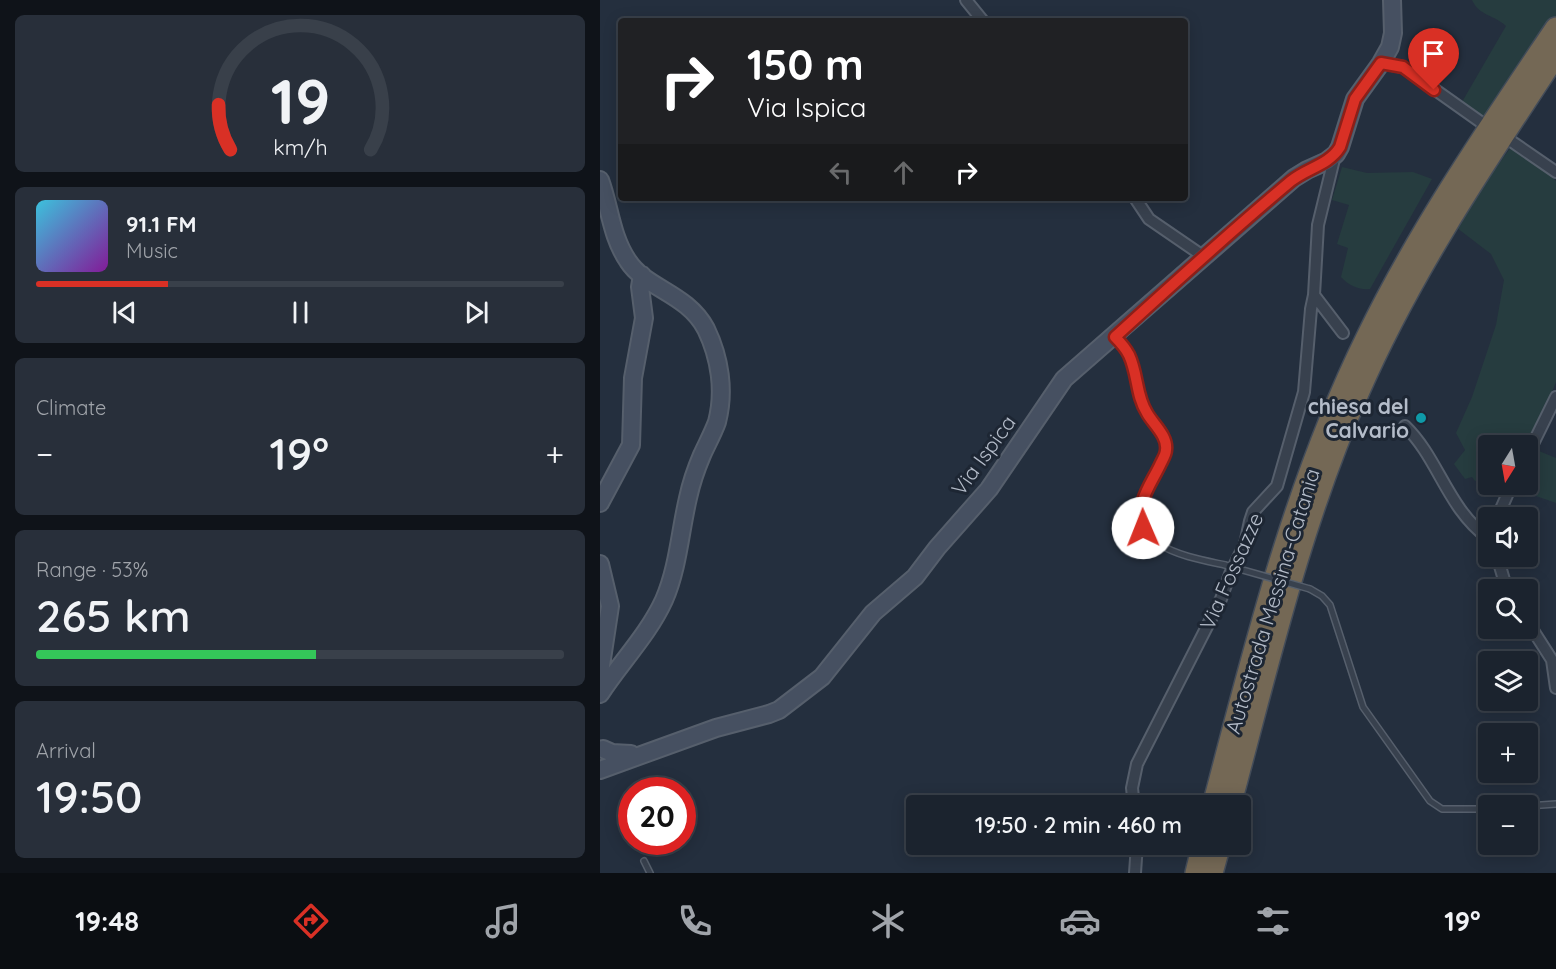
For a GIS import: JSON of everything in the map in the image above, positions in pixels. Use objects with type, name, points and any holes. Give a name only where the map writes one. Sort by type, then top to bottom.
[{"type":"highway","name":"Autostrada Messina-Catania","points":[[1216,795],[1288,534],[1341,394],[1366,338],[1421,235],[1556,28]]},
{"type":"highway","name":"Autostrada Messina-Catania","points":[[1233,795],[1302,540],[1322,481],[1359,390],[1436,242],[1556,56]]},
{"type":"highway","points":[[1196,873],[1200,855]]},
{"type":"highway","points":[[1212,873],[1217,855]]},
{"type":"street","points":[[966,0],[981,18]]},
{"type":"street","points":[[1343,333],[1314,295],[1318,225],[1336,154],[1355,99],[1390,47],[1393,33],[1392,0]]},
{"type":"street","points":[[1390,47],[1403,67],[1482,123]]},
{"type":"street","points":[[1381,63],[1403,67]]},
{"type":"street","points":[[1511,141],[1556,172]]},
{"type":"street","name":"Via Ispica","points":[[653,751],[716,728],[779,710],[822,677],[873,613],[915,577],[989,489],[1064,380],[1294,178],[1336,154]]},
{"type":"street","points":[[600,180],[613,232],[628,262],[642,275],[683,301],[705,327],[719,367],[721,390],[716,424],[694,475],[671,582],[653,620],[604,685]]},
{"type":"street","points":[[1137,201],[1149,219],[1203,256]]},
{"type":"street","points":[[600,503],[631,444],[633,378],[644,318],[640,287],[642,275]]},
{"type":"street","name":"Via Fossazze","points":[[1133,795],[1137,764],[1221,599],[1245,544],[1253,513],[1277,486],[1304,392],[1314,295]]},
{"type":"street","points":[[1537,435],[1556,397]]},
{"type":"street","points":[[1405,426],[1419,440],[1460,511],[1478,528]]},
{"type":"street","points":[[600,564],[610,606],[600,661],[604,685]]},
{"type":"street","points":[[1538,638],[1552,660],[1556,688]]},
{"type":"street","points":[[602,748],[622,754],[653,751]]},
{"type":"street","points":[[600,769],[605,757],[602,748]]},
{"type":"street","points":[[600,769],[653,751]]},
{"type":"street","points":[[1135,873],[1136,855]]},
{"type":"lane","points":[[1115,337],[1129,355],[1139,397],[1167,449],[1156,475],[1144,493],[1140,517],[1143,528],[1165,549],[1310,589],[1322,596],[1330,605],[1363,707],[1430,801],[1442,809],[1478,808]]},
{"type":"lane","points":[[1538,805],[1556,804]]},
{"type":"lane","points":[[644,861],[650,873]]},
{"type":"green space","points":[[1472,0],[1556,0],[1556,18],[1486,119],[1462,102],[1506,26],[1479,9]]},
{"type":"green space","points":[[1511,147],[1542,167],[1556,181],[1556,382],[1531,435],[1478,435],[1478,480],[1475,481],[1472,477],[1465,479],[1454,464],[1465,450],[1456,433],[1472,397],[1496,325],[1504,280],[1491,254],[1457,228],[1476,195]]},
{"type":"green space","points":[[1342,167],[1367,173],[1413,172],[1432,179],[1370,289],[1361,289],[1341,277],[1348,248],[1337,244],[1349,205],[1332,200]]},
{"type":"green space","points":[[1538,451],[1556,458],[1556,503],[1533,495],[1538,495]]},
{"type":"place","name":"chiesa del Calvario","points":[[1421,418]]},
{"type":"route","points":[[1143,528],[1140,517],[1144,493],[1156,475],[1167,449],[1139,397],[1129,355],[1115,337],[1203,256],[1294,178],[1336,154],[1355,99],[1381,63],[1403,67],[1434,90]]}]
